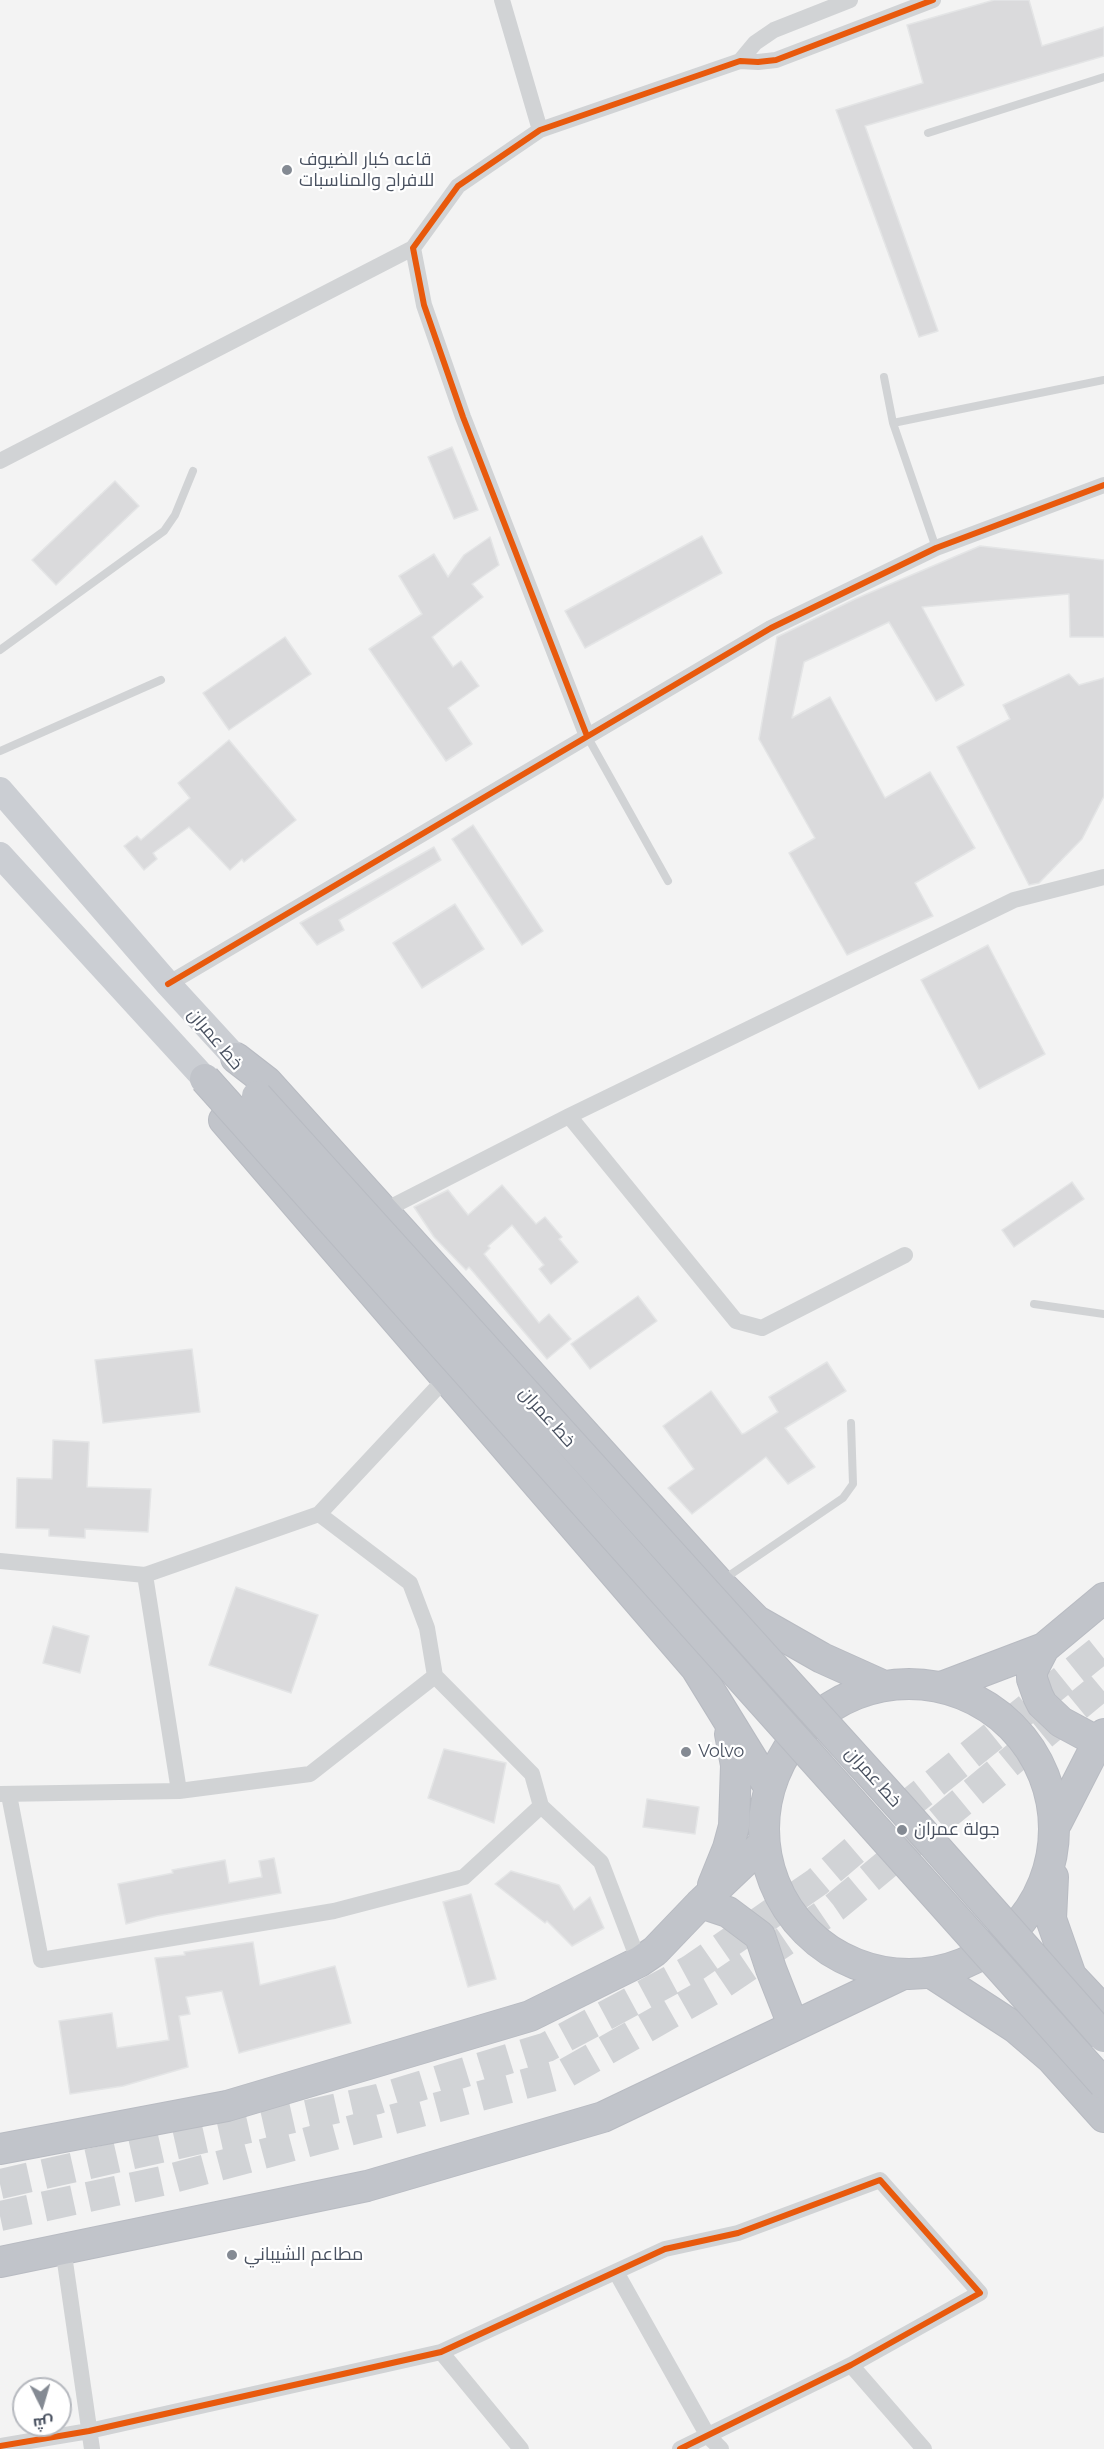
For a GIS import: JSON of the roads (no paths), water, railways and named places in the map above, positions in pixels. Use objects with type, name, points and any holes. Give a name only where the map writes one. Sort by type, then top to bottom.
[{"type":"highway","points":[[236,1058],[267,1082],[719,1583],[757,1621],[822,1658],[882,1685]]},
{"type":"highway","name":"خط عمران","points":[[236,1058],[257,1096],[894,1801],[1104,2037]]},
{"type":"highway","points":[[206,1079],[226,1124],[696,1668],[768,1785]]},
{"type":"highway","name":"خط عمران","points":[[206,1079],[1104,2084]]},
{"type":"highway","points":[[1053,1862],[1030,1914],[987,1954],[933,1974],[901,1975],[821,1948],[781,1903],[762,1845],[762,1815],[768,1785],[793,1738],[833,1704],[882,1685],[944,1686],[1044,1648],[1104,1598]]},
{"type":"highway","points":[[696,1668],[725,1682],[753,1676],[762,1649],[757,1621]]},
{"type":"highway","points":[[1044,1648],[1032,1671],[1032,1679],[1042,1704],[1060,1722],[1101,1738],[1057,1822]]},
{"type":"highway","points":[[944,1686],[1000,1713],[1040,1762],[1057,1822],[1053,1862],[1052,1919],[1071,1976],[1104,2012]]},
{"type":"highway","points":[[705,1899],[722,1867],[734,1826],[736,1765],[725,1716]]},
{"type":"highway","points":[[0,2149],[238,2103],[530,2016],[639,1962],[655,1951],[762,1845]]},
{"type":"highway","points":[[705,1899],[728,1912],[760,1936],[793,2025]]},
{"type":"highway","points":[[933,1974],[1016,2028],[1051,2058],[1104,2117]]},
{"type":"highway","points":[[0,2262],[367,2186],[603,2117],[901,1975]]},
{"type":"highway","points":[[1051,2058],[1042,2034],[1057,2008],[1075,2007],[1104,2012]]},
{"type":"main road","name":"خط عمران","points":[[0,790],[168,984],[236,1058]]},
{"type":"main road","name":"خط عمران","points":[[1,857],[206,1079]]},
{"type":"street","points":[[502,0],[540,130]]},
{"type":"street","points":[[740,60],[755,43],[774,30],[850,0]]},
{"type":"street","points":[[0,461],[412,248],[458,186],[540,130],[740,60],[758,62],[776,60],[933,0]]},
{"type":"street","points":[[412,248],[424,305],[463,417],[587,736]]},
{"type":"street","points":[[168,984],[771,627],[936,548],[1104,485]]},
{"type":"street","points":[[383,1211],[569,1116],[1014,900],[1104,878]]},
{"type":"street","points":[[569,1116],[736,1320],[762,1328],[905,1255]]},
{"type":"street","points":[[0,1561],[145,1575],[319,1514],[446,1379]]},
{"type":"street","points":[[319,1514],[410,1582],[427,1628],[435,1676],[532,1774],[541,1806],[601,1862],[639,1962]]},
{"type":"street","points":[[145,1575],[179,1791]]},
{"type":"street","points":[[435,1676],[310,1774],[179,1791],[4,1795],[41,1960],[334,1911],[464,1877],[541,1806]]},
{"type":"street","points":[[0,2446],[89,2431],[441,2352],[665,2249],[738,2233],[880,2180],[980,2293],[851,2365],[680,2449]]},
{"type":"street","points":[[63,2248],[92,2449]]},
{"type":"street","points":[[616,2272],[708,2436],[721,2449]]},
{"type":"street","points":[[441,2352],[521,2449]]},
{"type":"street","points":[[851,2365],[924,2449]]},
{"type":"lane","points":[[928,133],[1104,77]]},
{"type":"lane","points":[[884,377],[893,423],[936,548]]},
{"type":"lane","points":[[893,423],[1104,380]]},
{"type":"lane","points":[[0,650],[164,531],[175,514],[194,471]]},
{"type":"lane","points":[[0,751],[160,680]]},
{"type":"lane","points":[[587,736],[668,881]]},
{"type":"lane","points":[[1034,1304],[1104,1314]]},
{"type":"lane","points":[[719,1583],[843,1498],[853,1484],[851,1424]]},
{"type":"tunnel","points":[[0,2184],[378,2099],[547,2047],[690,1970],[817,1882],[905,1807],[1104,1647]]},
{"type":"tunnel","points":[[0,2216],[162,2181],[566,2073],[716,1988],[835,1907],[1104,1684]]},
{"type":"place","name":"قاعه كبار الضيوف للافراح والمناسبات","points":[[287,170]]},
{"type":"place","name":"Volvo","points":[[686,1752]]},
{"type":"place","name":"جولة عمران","points":[[902,1830]]},
{"type":"place","name":"مطاعم الشيباني","points":[[232,2255]]}]
